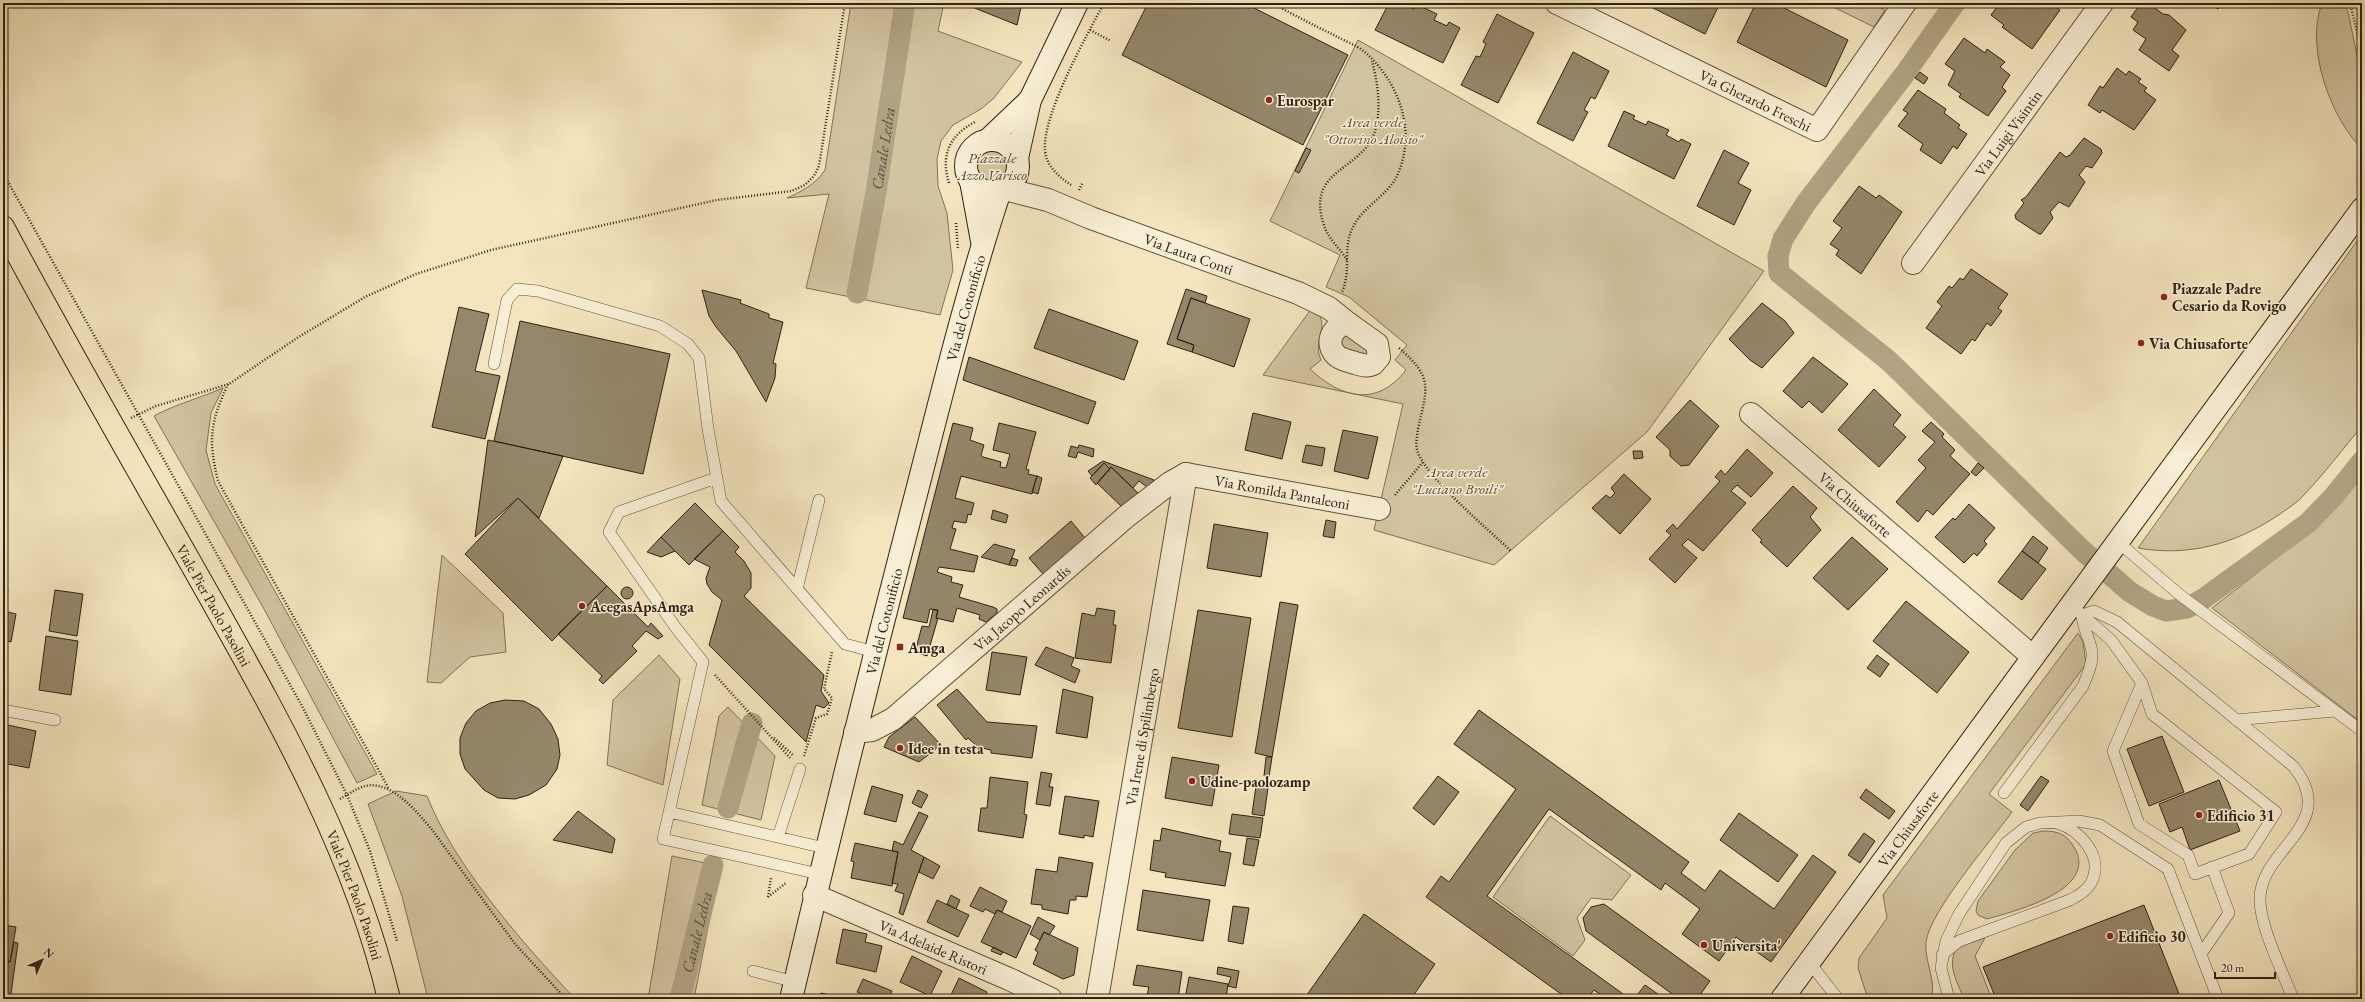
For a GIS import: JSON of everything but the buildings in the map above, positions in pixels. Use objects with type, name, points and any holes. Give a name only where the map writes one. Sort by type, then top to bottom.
[{"type":"main road","name":"Viale Pier Paolo Pasolini","points":[[3,226],[258,683],[322,808],[363,914],[389,999]]},
{"type":"street","name":"Via del Cotonificio","points":[[793,990],[825,848],[982,244],[1010,178],[1030,100],[1077,3]]},
{"type":"street","name":"Via Gherardo Freschi","points":[[1557,3],[1817,130],[1905,3]]},
{"type":"street","name":"Via Luigi Visintin","points":[[1913,263],[2102,3]]},
{"type":"street","name":"Via del Cotonificio","points":[[988,140],[1030,100]]},
{"type":"street","points":[[988,140],[995,140],[1009,146],[1010,178],[987,192],[960,184],[969,153],[980,142],[988,140]]},
{"type":"street","name":"Via Laura Conti","points":[[1010,178],[1048,200],[1098,221],[1298,293],[1335,301],[1341,328]]},
{"type":"street","name":"Via del Cotonificio","points":[[960,184],[982,244]]},
{"type":"street","name":"Via Chiusaforte","points":[[1782,999],[2033,657],[2077,610],[2096,572],[2362,209]]},
{"type":"street","name":"Via Chiusaforte","points":[[1751,414],[2033,657]]},
{"type":"street","name":"Via Romilda Pantaleoni","points":[[1186,474],[1379,509]]},
{"type":"street","name":"Via Jacopo Leonardis","points":[[855,732],[872,730],[893,719],[1127,516],[1170,483],[1186,474]]},
{"type":"street","name":"Via Irene di Spilimbergo","points":[[1096,999],[1186,474]]},
{"type":"street","name":"Via Adelaide Ristori","points":[[814,895],[1009,979],[1051,999]]},
{"type":"lane","points":[[494,364],[507,300],[517,289],[538,291],[660,326],[688,344],[699,358],[716,478],[721,501],[845,644],[875,652]]},
{"type":"lane","points":[[716,478],[619,512],[609,532],[676,628],[703,662],[663,839],[819,874]]},
{"type":"lane","points":[[797,589],[819,500]]},
{"type":"lane","points":[[2114,548],[2180,595],[2362,731]]},
{"type":"lane","points":[[2077,610],[2111,640],[2142,683],[2152,714],[2276,812],[2250,854],[2195,874],[2188,855],[2139,824],[2113,751],[2142,683]]},
{"type":"lane","points":[[2077,610],[2094,611],[2116,622],[2293,766],[2304,779],[2308,794],[2308,808],[2303,823],[2263,881],[2260,897],[2261,914],[2293,999]]},
{"type":"lane","points":[[2004,793],[2083,686],[2089,672],[2092,652],[2077,610]]},
{"type":"lane","points":[[3,710],[55,720]]},
{"type":"lane","points":[[2236,720],[2335,711]]},
{"type":"lane","points":[[778,836],[801,766]]},
{"type":"lane","points":[[669,812],[825,848]]},
{"type":"lane","points":[[1949,999],[1941,968],[1942,955],[1946,941],[1959,914],[2006,843],[2026,828],[2040,823],[2079,821],[2100,825],[2168,869],[2218,999]]},
{"type":"lane","points":[[1942,955],[1959,941],[2070,900],[2082,893],[2091,883],[2094,872],[2093,859],[2087,844],[2068,826],[2055,822]]},
{"type":"lane","points":[[2201,954],[2229,913],[2212,867]]},
{"type":"lane","points":[[1809,962],[1838,999]]},
{"type":"lane","points":[[753,971],[793,990]]},
{"type":"path","points":[[115,427],[156,406],[228,384],[297,338],[365,297],[416,274],[499,249],[716,200],[792,192],[805,185],[814,176],[819,166],[845,3]]},
{"type":"path","points":[[1083,182],[1079,190],[1056,174],[1048,162],[1045,151],[1045,140],[1062,88],[1104,3]]},
{"type":"path","points":[[1272,3],[1358,48],[1372,60],[1393,88],[1405,120],[1406,144],[1403,159],[1393,181],[1353,226],[1348,244],[1348,274],[1335,301]]},
{"type":"path","points":[[2350,3],[2362,53]]},
{"type":"path","points":[[2358,3],[2362,23]]},
{"type":"path","points":[[1090,30],[1112,41]]},
{"type":"path","points":[[1349,262],[1330,238],[1324,227],[1320,201],[1327,183],[1335,173],[1365,148],[1373,134],[1377,118],[1377,101],[1372,60]]},
{"type":"path","points":[[960,184],[945,170],[945,160],[951,140],[962,129],[978,120]]},
{"type":"path","points":[[956,215],[959,253]]},
{"type":"path","points":[[1393,344],[1415,363],[1425,378],[1426,399],[1416,444],[1423,462],[1456,498],[1511,551]]},
{"type":"path","points":[[228,384],[217,408],[213,425],[211,451],[218,481],[389,789],[418,814],[433,831],[516,944],[566,999]]},
{"type":"path","points":[[1400,488],[1423,462]]},
{"type":"path","points":[[703,662],[765,730],[801,766],[816,718],[827,714],[832,698],[824,689],[836,634]]},
{"type":"path","points":[[765,730],[797,758]]},
{"type":"path","points":[[322,808],[364,786],[376,786],[389,789]]},
{"type":"path","points":[[768,897],[791,880]]},
{"type":"path","points":[[1701,994],[1708,998]]},
{"type":"green space","points":[[851,3],[944,3],[938,31],[1022,62],[994,98],[981,109],[953,125],[941,141],[937,159],[938,186],[947,213],[953,270],[940,315],[806,288],[829,194],[787,198],[813,184],[825,170]]},
{"type":"green space","points":[[1825,3],[1872,3],[1885,10],[1874,27]]},
{"type":"green space","points":[[2322,3],[2344,3],[2348,12],[2362,79],[2362,149],[2350,135],[2340,119],[2324,80],[2319,60],[2317,40],[2318,21]]},
{"type":"green space","points":[[1358,40],[1764,271],[1647,432],[1494,565],[1374,530],[1403,404],[1359,395],[1371,394],[1383,390],[1395,382],[1406,370],[1395,360],[1407,345],[1349,297],[1326,287],[1340,255],[1270,221]]},
{"type":"green space","name":"Piazzale Azzo Varisco","points":[[992,140],[1002,142],[1010,148],[1016,156],[1018,166],[1016,176],[1010,184],[1002,190],[992,192],[982,190],[974,184],[968,176],[966,166],[968,156],[974,148],[982,142]]},
{"type":"green space","points":[[2362,234],[2362,426],[2311,488],[2300,499],[2261,526],[2228,541],[2210,546],[2175,551],[2138,548]]},
{"type":"green space","points":[[1312,308],[1321,320],[1322,326],[1318,346],[1321,360],[1310,369],[1334,387],[1356,394],[1263,375]]},
{"type":"green space","points":[[1345,333],[1370,348],[1371,357],[1342,351],[1339,338]]},
{"type":"green space","points":[[223,388],[211,413],[206,450],[215,484],[377,774],[357,783],[264,609],[154,416]]},
{"type":"green space","points":[[2362,475],[2362,723],[2212,608],[2320,524]]},
{"type":"green space","points":[[442,555],[503,613],[506,652],[470,657],[441,683],[427,682]]},
{"type":"green space","points":[[2078,633],[2083,642],[2086,664],[1989,794],[2012,812],[1949,895],[1930,929],[1926,942],[1926,949],[1932,978],[1931,999],[1868,999],[1858,968],[1859,958],[1887,918],[1883,895]]},
{"type":"green space","points":[[659,655],[680,679],[663,785],[607,765],[613,700]]},
{"type":"green space","points":[[728,707],[775,756],[761,820],[702,805],[719,716]]},
{"type":"green space","points":[[396,791],[427,796],[439,823],[472,877],[534,954],[575,999],[428,999],[402,896],[368,804]]},
{"type":"green space","points":[[1550,816],[1631,875],[1612,900],[1591,898],[1577,918],[1585,940],[1573,956],[1493,897]]},
{"type":"green space","points":[[2043,831],[2053,832],[2065,836],[2074,847],[2079,862],[2075,875],[2065,887],[2034,904],[1987,919],[1978,915],[1976,911],[1978,901],[2015,850],[2033,833]]},
{"type":"green space","points":[[672,856],[720,866],[694,999],[648,999]]},
{"type":"green space","points":[[1985,938],[1975,956],[1992,999],[1980,999],[1978,994],[1964,999],[1954,973],[1954,953],[1958,947]]},
{"type":"waterway","name":"Canale Ledra","points":[[857,293],[876,192],[905,3]]},
{"type":"waterway","points":[[1955,3],[1904,75],[1806,203],[1783,239],[1778,256],[1779,273],[1889,361],[2083,551],[2130,592],[2153,606],[2166,611],[2187,608],[2203,599],[2308,523],[2334,496],[2362,461]]},
{"type":"waterway","name":"Canale Ledra","points":[[728,808],[752,723]]},
{"type":"waterway","name":"Canale Ledra","points":[[680,999],[713,865]]},
{"type":"place","name":"Eurospar","points":[[1269,100]]},
{"type":"place","name":"Piazzale Padre Cesario da Rovigo","points":[[2164,297]]},
{"type":"place","name":"Via Chiusaforte","points":[[2141,343]]},
{"type":"place","name":"AcegasApsAmga","points":[[582,606]]},
{"type":"place","name":"Amga","points":[[900,647]]},
{"type":"place","name":"Idee in testa","points":[[900,748]]},
{"type":"place","name":"Udine-paolozamp","points":[[1192,781]]},
{"type":"place","name":"Edificio 31","points":[[2199,815]]},
{"type":"place","name":"Edificio 30","points":[[2110,936]]},
{"type":"place","name":"Universita'","points":[[1704,945]]},
{"type":"park label","name":"Area verde \"Ottorino Aloisio\"","points":[[1373,130]]},
{"type":"park label","name":"Area verde \"Luciano Broili\"","points":[[1457,480]]}]
